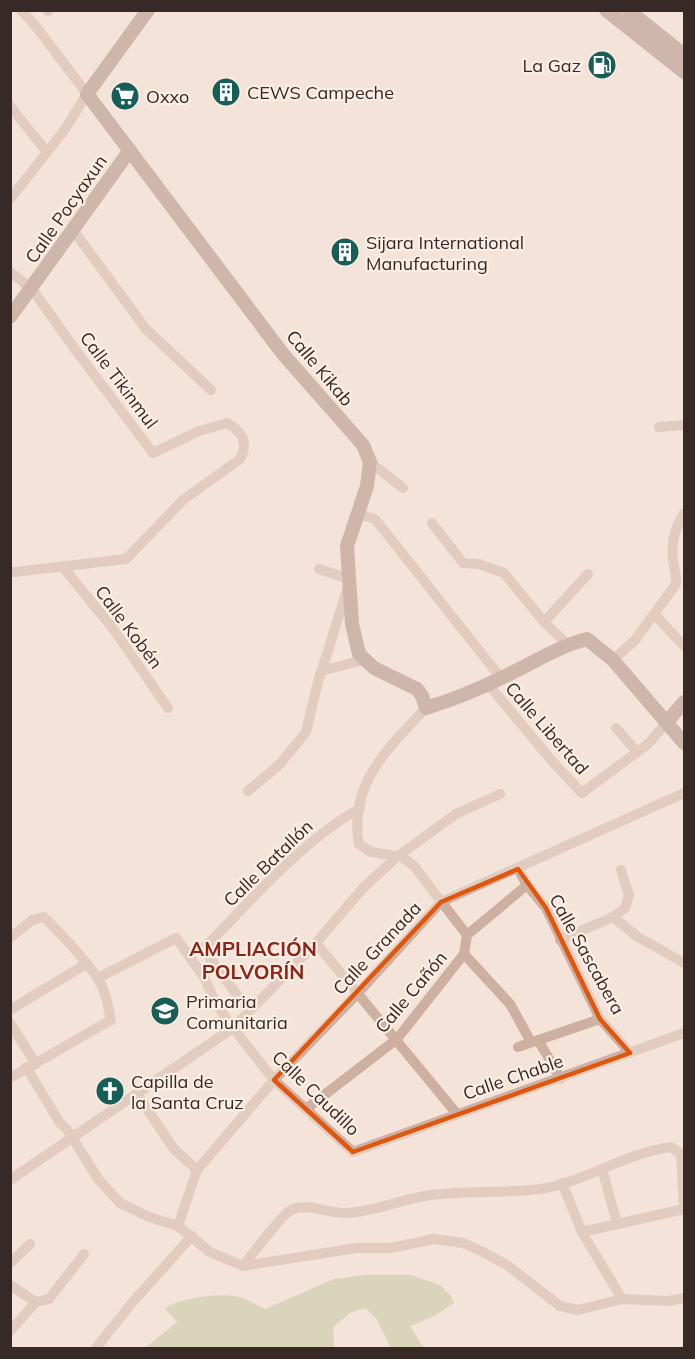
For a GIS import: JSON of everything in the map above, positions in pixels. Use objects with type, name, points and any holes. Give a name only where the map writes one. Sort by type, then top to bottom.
[{"type":"street","name":"Calle Kikab","points":[[21,10],[130,150],[283,354],[363,445],[370,462]]},
{"type":"street","points":[[10,199],[63,132],[87,94],[148,10]]},
{"type":"street","points":[[606,10],[666,50],[684,55]]},
{"type":"street","points":[[628,10],[684,72]]},
{"type":"street","points":[[10,106],[46,151]]},
{"type":"street","name":"Calle Pocyaxun","points":[[10,317],[130,150]]},
{"type":"street","points":[[73,230],[146,329],[211,390]]},
{"type":"street","name":"Calle Tikinmul","points":[[10,273],[32,289],[153,453],[199,431],[227,423],[239,429],[245,443],[240,459],[183,500],[126,559],[62,566]]},
{"type":"street","points":[[659,427],[684,425]]},
{"type":"street","points":[[370,462],[403,488]]},
{"type":"street","points":[[370,462],[367,486],[347,546],[352,624],[359,654],[363,660],[374,668],[417,689],[423,696],[426,708]]},
{"type":"street","points":[[613,660],[635,640],[681,576],[674,562],[673,543],[675,527],[684,513]]},
{"type":"street","name":"Calle Libertad","points":[[355,518],[365,516],[375,519],[552,761],[582,793],[637,752]]},
{"type":"street","points":[[432,523],[464,563],[479,564],[504,573],[544,622],[567,644]]},
{"type":"street","points":[[14,572],[62,566]]},
{"type":"street","name":"Calle Kobén","points":[[62,566],[114,630],[168,708]]},
{"type":"street","points":[[319,569],[350,581]]},
{"type":"street","points":[[544,622],[588,574]]},
{"type":"street","points":[[248,791],[280,764],[306,732],[321,671],[350,581]]},
{"type":"street","points":[[654,615],[684,646]]},
{"type":"street","points":[[527,885],[467,935],[414,866],[402,857],[370,852],[359,844],[357,831],[360,807],[369,776],[378,760],[426,708],[495,681],[567,644],[587,639],[613,660],[684,743]]},
{"type":"street","points":[[321,671],[363,660]]},
{"type":"street","points":[[616,728],[637,752],[648,744],[684,702]]},
{"type":"street","name":"Calle Granada","points":[[178,1226],[197,1170],[274,1080],[441,902],[684,793]]},
{"type":"street","points":[[10,1180],[233,1028],[316,943],[363,888],[398,856],[456,814],[500,794]]},
{"type":"street","name":"Calle Batallón","points":[[249,1011],[203,949],[298,854],[335,822],[360,807]]},
{"type":"street","name":"Calle Sascabera","points":[[518,869],[527,885],[546,908],[600,1019],[630,1053]]},
{"type":"street","points":[[560,940],[612,917],[625,908],[629,895],[621,870]]},
{"type":"street","points":[[10,938],[32,920],[44,917],[60,932],[98,978],[105,994],[111,1020],[10,1078]]},
{"type":"street","points":[[612,917],[638,937],[684,963]]},
{"type":"street","name":"Calle Cañón","points":[[306,1109],[397,1039],[464,954],[467,935]]},
{"type":"street","name":"Calle Caudillo","points":[[98,978],[176,938],[204,977],[215,1002],[274,1080],[353,1152]]},
{"type":"street","points":[[316,943],[457,1114]]},
{"type":"street","points":[[464,954],[510,1004],[561,1079]]},
{"type":"street","points":[[10,1010],[86,964]]},
{"type":"street","points":[[518,1047],[600,1019]]},
{"type":"street","points":[[10,1023],[60,1123],[72,1137],[98,1179],[120,1203],[149,1217],[178,1226],[210,1252],[243,1266],[356,1248],[391,1248],[434,1239],[463,1243],[483,1252],[507,1265],[560,1306],[578,1310],[622,1299],[669,1301],[684,1298]]},
{"type":"street","name":"Calle Chable","points":[[353,1152],[684,1033]]},
{"type":"street","points":[[137,1094],[174,1149],[197,1170]]},
{"type":"street","points":[[243,1266],[291,1210],[314,1207],[344,1213],[431,1195],[489,1190],[533,1190],[562,1183],[649,1150],[670,1147],[683,1154],[684,1208],[582,1232]]},
{"type":"street","points":[[602,1169],[617,1223]]},
{"type":"street","points":[[562,1183],[582,1232],[622,1299]]},
{"type":"street","points":[[96,1348],[131,1304],[192,1236]]},
{"type":"street","points":[[10,1263],[30,1244]]},
{"type":"street","points":[[10,1331],[36,1302],[49,1299],[84,1254]]},
{"type":"street","points":[[10,1285],[36,1302]]},
{"type":"highlighted area","points":[[518,869],[546,908],[600,1019],[630,1053],[353,1152],[274,1080],[441,902]]},
{"type":"green space","points":[[364,1275],[411,1275],[440,1285],[451,1296],[454,1303],[434,1316],[410,1326],[424,1348],[391,1348],[376,1318],[365,1308],[350,1313],[333,1327],[334,1348],[145,1348],[177,1322],[165,1309],[179,1302],[223,1295],[246,1299],[265,1309],[334,1279]]},
{"type":"place","name":"La Gaz","points":[[602,65]]},
{"type":"place","name":"CEWS Campeche","points":[[226,92]]},
{"type":"place","name":"Oxxo","points":[[125,96]]},
{"type":"place","name":"Sijara International Manufacturing","points":[[345,252]]},
{"type":"place","name":"Primaria Comunitaria","points":[[165,1011]]},
{"type":"place","name":"Capilla de la Santa Cruz","points":[[110,1091]]},
{"type":"district","name":"AMPLIACIÓN POLVORÍN","points":[[253,960]]}]
